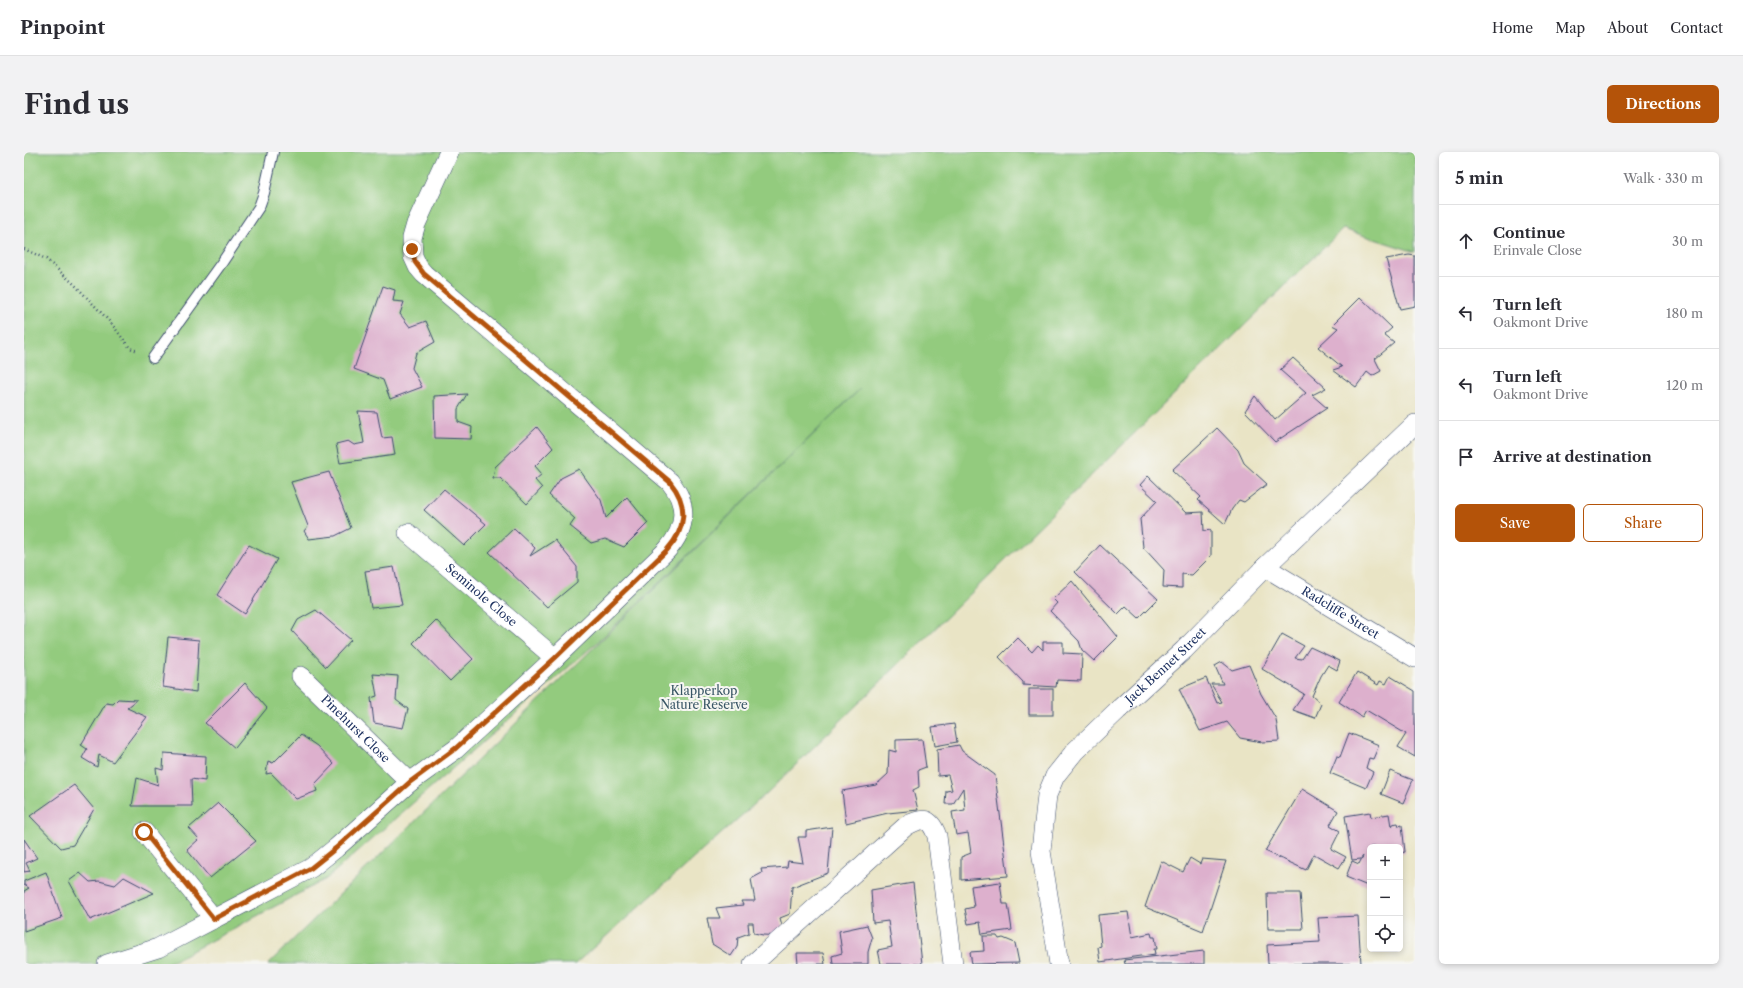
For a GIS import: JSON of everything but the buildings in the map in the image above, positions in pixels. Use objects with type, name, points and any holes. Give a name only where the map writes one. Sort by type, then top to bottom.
[{"type":"street","points":[[107,964],[158,948],[311,868],[336,848],[410,782],[456,748],[555,658],[670,546],[682,526],[683,513],[680,498],[670,482],[424,274],[418,267],[412,249],[413,232],[449,152]]},
{"type":"street","name":"Jack Bennet Street","points":[[1059,964],[1042,851],[1047,795],[1055,776],[1075,751],[1184,650],[1265,567],[1415,424]]},
{"type":"street","name":"Seminole Close","points":[[408,533],[555,658]]},
{"type":"street","name":"Radcliffe Street","points":[[1265,567],[1415,658]]},
{"type":"street","name":"Pinehurst Close","points":[[301,676],[410,782]]},
{"type":"street","points":[[753,964],[906,826],[921,819],[933,824],[937,836],[953,964]]},
{"type":"street","points":[[144,832],[214,919]]},
{"type":"lane","points":[[153,358],[223,261],[259,207],[264,193],[273,152]]},
{"type":"path","points":[[24,249],[46,259],[74,284],[95,306],[130,348],[153,358]]},
{"type":"green space","name":"Klapperkop Nature Reserve","points":[[24,152],[1415,152],[1415,252],[1343,229],[767,793],[575,964],[268,964],[860,389],[602,638],[326,879],[173,961],[164,964],[24,964]]},
{"type":"route","points":[[144,832],[214,919],[311,868],[336,848],[410,782],[456,748],[555,658],[667,550],[674,542],[682,526],[683,513],[680,498],[670,482],[424,274],[415,262],[412,249]]}]
